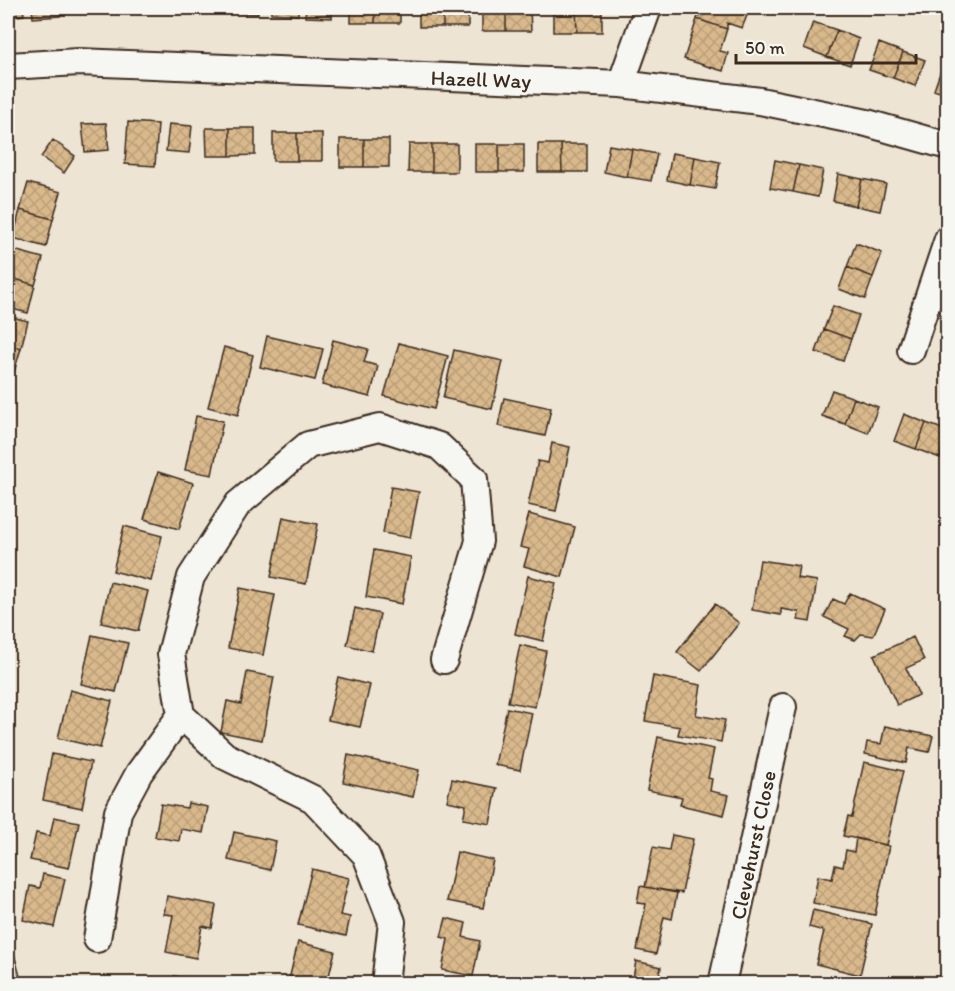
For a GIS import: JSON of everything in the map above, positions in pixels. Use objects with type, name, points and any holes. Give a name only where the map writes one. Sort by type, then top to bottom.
[{"type":"street","points":[[621,84],[648,8]]},
{"type":"street","name":"Hazell Way","points":[[8,66],[79,62],[621,84],[760,101],[867,123],[948,146]]},
{"type":"street","points":[[911,350],[948,239]]},
{"type":"street","points":[[385,984],[392,922],[366,855],[313,799],[225,756],[181,715],[171,654],[191,577],[238,504],[308,446],[380,427],[439,446],[474,480],[479,541],[444,660]]},
{"type":"street","name":"Clevehurst Close","points":[[722,984],[783,707]]},
{"type":"street","points":[[97,939],[118,812],[139,772],[181,715]]},
{"type":"building","points":[[8,8],[23,8],[24,15],[8,17]]},
{"type":"building","points":[[32,8],[59,8],[60,16],[33,18]]},
{"type":"building","points":[[231,8],[258,8],[258,14],[231,13]]},
{"type":"building","points":[[271,8],[298,8],[298,15],[271,13]]},
{"type":"building","points":[[306,8],[333,8],[332,18],[305,17]]},
{"type":"building","points":[[351,8],[375,8],[375,23],[351,23]]},
{"type":"building","points":[[375,8],[400,8],[400,23],[375,23]]},
{"type":"building","points":[[419,8],[443,8],[443,27],[419,27]]},
{"type":"building","points":[[443,8],[468,8],[468,27],[443,27]]},
{"type":"building","points":[[482,8],[506,8],[506,31],[482,31]]},
{"type":"building","points":[[506,8],[530,8],[531,31],[506,31]]},
{"type":"building","points":[[553,8],[576,8],[577,32],[553,32]]},
{"type":"building","points":[[576,8],[602,8],[602,32],[577,32]]},
{"type":"building","points":[[702,8],[731,8],[748,13],[742,28],[727,23],[727,29],[697,19]]},
{"type":"building","points":[[697,19],[727,29],[720,51],[728,53],[723,71],[684,59]]},
{"type":"building","points":[[813,22],[837,30],[827,57],[804,48]]},
{"type":"building","points":[[837,30],[859,39],[850,65],[827,57]]},
{"type":"building","points":[[879,43],[903,52],[893,78],[869,70]]},
{"type":"building","points":[[903,52],[925,60],[915,86],[893,78]]},
{"type":"building","points":[[943,64],[948,65],[948,95],[934,90]]},
{"type":"building","points":[[128,122],[158,124],[155,166],[125,164]]},
{"type":"building","points":[[106,123],[109,150],[85,152],[82,124]]},
{"type":"building","points":[[169,124],[192,126],[189,153],[166,151]]},
{"type":"building","points":[[206,128],[230,128],[230,156],[207,156]]},
{"type":"building","points":[[230,128],[255,128],[255,155],[230,156]]},
{"type":"building","points":[[273,133],[297,133],[297,161],[273,161]]},
{"type":"building","points":[[297,133],[322,133],[322,161],[297,161]]},
{"type":"building","points":[[340,139],[364,139],[364,167],[340,167]]},
{"type":"building","points":[[364,139],[389,139],[389,167],[364,167]]},
{"type":"building","points":[[53,140],[75,156],[64,173],[41,157]]},
{"type":"building","points":[[409,144],[432,144],[432,172],[408,172]]},
{"type":"building","points":[[432,144],[457,144],[457,172],[432,172]]},
{"type":"building","points":[[475,144],[499,144],[499,172],[475,172]]},
{"type":"building","points":[[499,144],[524,144],[524,172],[499,172]]},
{"type":"building","points":[[538,144],[561,144],[562,172],[538,172]]},
{"type":"building","points":[[561,144],[587,144],[587,172],[562,172]]},
{"type":"building","points":[[609,145],[632,149],[627,177],[604,172]]},
{"type":"building","points":[[632,149],[657,154],[651,181],[627,177]]},
{"type":"building","points":[[672,153],[695,157],[690,185],[667,180]]},
{"type":"building","points":[[695,157],[720,162],[715,189],[690,185]]},
{"type":"building","points":[[775,160],[799,165],[793,192],[770,188]]},
{"type":"building","points":[[799,165],[823,170],[818,197],[793,192]]},
{"type":"building","points":[[838,174],[862,179],[856,206],[833,201]]},
{"type":"building","points":[[862,179],[886,184],[880,211],[856,206]]},
{"type":"building","points":[[28,183],[61,192],[53,219],[20,210]]},
{"type":"building","points":[[20,210],[53,219],[46,247],[13,238]]},
{"type":"building","points":[[856,243],[882,253],[873,277],[847,267]]},
{"type":"building","points":[[10,249],[43,258],[35,285],[8,277]]},
{"type":"building","points":[[847,267],[873,277],[865,299],[839,289]]},
{"type":"building","points":[[8,277],[35,285],[28,313],[8,308]]},
{"type":"building","points":[[833,306],[859,315],[851,339],[824,329]]},
{"type":"building","points":[[8,316],[28,321],[21,348],[8,345]]},
{"type":"building","points":[[824,329],[851,339],[843,361],[816,352]]},
{"type":"building","points":[[267,336],[323,349],[315,380],[260,367]]},
{"type":"building","points":[[333,340],[368,349],[364,362],[378,366],[370,397],[322,385]]},
{"type":"building","points":[[399,343],[448,356],[434,409],[384,396]]},
{"type":"building","points":[[8,345],[21,348],[13,376],[8,375]]},
{"type":"building","points":[[224,347],[253,355],[238,415],[208,407]]},
{"type":"building","points":[[454,350],[503,361],[492,409],[443,398]]},
{"type":"building","points":[[832,390],[854,398],[845,424],[822,416]]},
{"type":"building","points":[[504,398],[551,408],[545,436],[498,426]]},
{"type":"building","points":[[854,398],[878,407],[868,433],[845,424]]},
{"type":"building","points":[[904,414],[926,423],[916,449],[894,441]]},
{"type":"building","points":[[196,416],[223,421],[212,475],[185,470]]},
{"type":"building","points":[[926,423],[948,431],[940,458],[916,449]]},
{"type":"building","points":[[552,443],[570,447],[556,511],[528,505],[538,461],[548,463]]},
{"type":"building","points":[[158,472],[193,483],[179,529],[144,519]]},
{"type":"building","points":[[391,487],[419,492],[410,538],[383,533]]},
{"type":"building","points":[[529,514],[575,527],[562,577],[524,566],[529,549],[520,547]]},
{"type":"building","points":[[283,517],[318,524],[306,584],[271,577]]},
{"type":"building","points":[[124,526],[162,536],[151,581],[113,571]]},
{"type":"building","points":[[374,550],[411,557],[402,604],[366,597]]},
{"type":"building","points":[[760,560],[799,566],[797,578],[817,581],[810,622],[798,620],[799,612],[781,609],[781,615],[752,610]]},
{"type":"building","points":[[528,576],[556,583],[543,641],[515,634]]},
{"type":"building","points":[[110,582],[148,591],[138,631],[101,623]]},
{"type":"building","points":[[240,588],[275,595],[263,655],[228,648]]},
{"type":"building","points":[[850,593],[885,609],[873,636],[861,634],[855,640],[845,636],[849,629],[824,617],[833,599],[844,604]]},
{"type":"building","points":[[715,604],[739,623],[701,671],[677,652]]},
{"type":"building","points":[[355,608],[380,614],[372,651],[347,645]]},
{"type":"building","points":[[92,635],[128,643],[116,692],[81,684]]},
{"type":"building","points":[[913,637],[924,660],[906,668],[919,695],[897,705],[874,655]]},
{"type":"building","points":[[520,645],[546,651],[535,707],[508,702]]},
{"type":"building","points":[[247,672],[274,677],[262,740],[221,732],[227,701],[241,704]]},
{"type":"building","points":[[653,676],[701,685],[696,715],[725,720],[721,742],[678,735],[680,727],[645,721]]},
{"type":"building","points":[[338,677],[370,685],[360,727],[328,720]]},
{"type":"building","points":[[70,690],[112,701],[100,748],[58,738]]},
{"type":"building","points":[[507,708],[532,713],[520,770],[495,765]]},
{"type":"building","points":[[885,726],[933,736],[929,752],[909,748],[906,763],[865,754],[867,742],[881,744]]},
{"type":"building","points":[[658,737],[714,749],[708,778],[712,779],[710,791],[729,795],[724,815],[680,805],[682,797],[647,790]]},
{"type":"building","points":[[52,754],[91,762],[82,808],[43,800]]},
{"type":"building","points":[[348,755],[419,770],[413,797],[343,782]]},
{"type":"building","points":[[864,762],[903,771],[886,845],[843,836],[848,816],[852,817]]},
{"type":"building","points":[[452,779],[497,788],[490,824],[463,819],[466,805],[447,801]]},
{"type":"building","points":[[188,803],[208,807],[203,833],[181,829],[179,841],[155,837],[161,804],[187,808]]},
{"type":"building","points":[[54,817],[79,822],[69,868],[30,860],[36,833],[50,836]]},
{"type":"building","points":[[234,832],[276,841],[270,870],[228,860]]},
{"type":"building","points":[[672,835],[693,839],[682,893],[645,887],[653,847],[669,850]]},
{"type":"building","points":[[856,838],[889,846],[875,915],[813,903],[818,876],[832,879],[835,865],[843,867],[846,850],[854,852]]},
{"type":"building","points":[[457,852],[493,860],[483,908],[447,901]]},
{"type":"building","points":[[312,869],[349,878],[340,915],[350,917],[346,936],[298,925]]},
{"type":"building","points":[[43,874],[65,879],[54,927],[23,920],[30,886],[40,888]]},
{"type":"building","points":[[640,886],[677,893],[672,919],[664,917],[656,954],[637,950],[646,904],[637,903]]},
{"type":"building","points":[[167,896],[216,905],[212,928],[202,926],[196,958],[166,952],[173,915],[164,914]]},
{"type":"building","points":[[813,910],[872,924],[860,975],[816,964],[824,931],[809,927]]},
{"type":"building","points":[[446,918],[466,923],[463,937],[480,941],[473,976],[442,970],[448,939],[441,937]]},
{"type":"building","points":[[8,938],[10,938],[22,984],[8,984]]},
{"type":"building","points":[[298,942],[335,951],[327,984],[288,984]]},
{"type":"building","points":[[636,961],[661,967],[658,984],[632,984]]},
{"type":"building","points":[[174,976],[197,980],[196,984],[172,984]]}]
